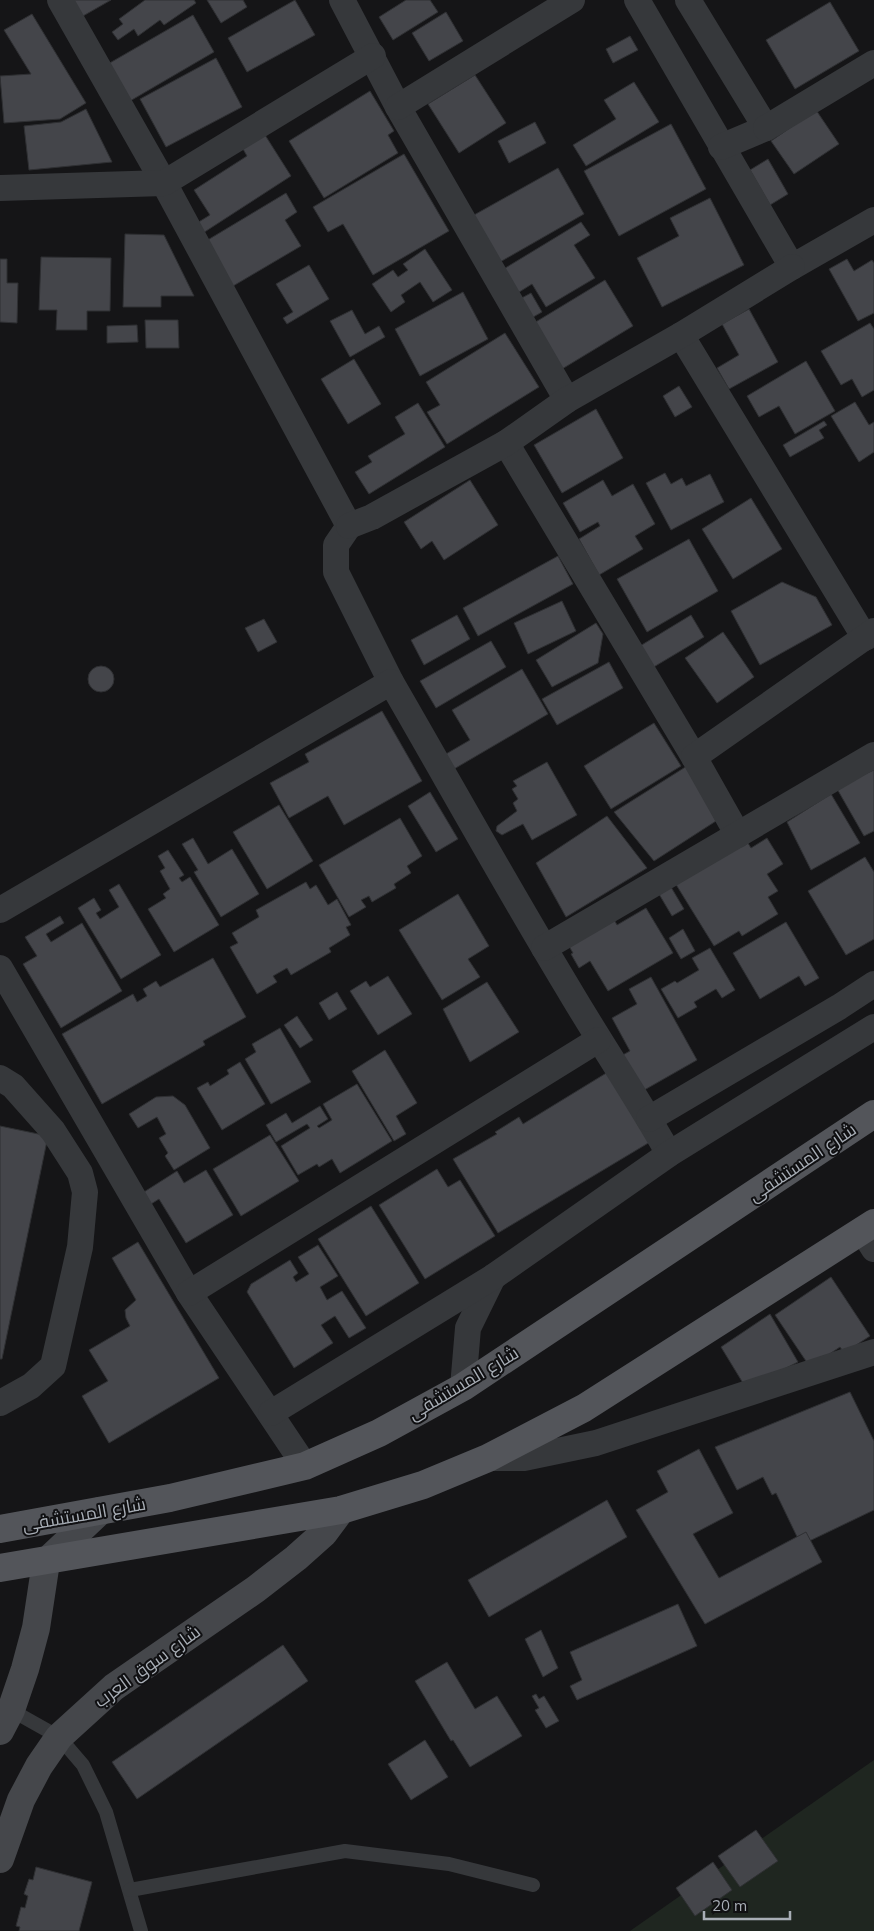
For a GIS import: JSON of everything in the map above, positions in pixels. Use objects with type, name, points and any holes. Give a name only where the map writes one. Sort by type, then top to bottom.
[{"type":"main road","name":"شارع المستشفى","points":[[0,1529],[170,1498],[304,1466],[379,1433],[463,1387],[874,1114]]},
{"type":"main road","points":[[0,1568],[46,1562],[341,1510],[424,1485],[488,1458],[584,1408],[870,1234]]},
{"type":"main road","name":"شارع سوق العرب","points":[[0,1859],[21,1800],[39,1766],[59,1737],[114,1687],[256,1589],[296,1558],[324,1533],[341,1510]]},
{"type":"main road","points":[[6,1720],[25,1669],[36,1628],[46,1562],[100,1511]]},
{"type":"street","points":[[60,0],[164,183],[350,526]]},
{"type":"street","points":[[342,0],[398,107],[567,400]]},
{"type":"street","points":[[398,107],[572,0]]},
{"type":"street","points":[[637,0],[792,267]]},
{"type":"street","points":[[688,0],[766,128]]},
{"type":"street","points":[[0,188],[164,183],[372,56]]},
{"type":"street","points":[[722,147],[766,128],[874,63]]},
{"type":"street","points":[[669,1154],[649,1119],[598,1040],[391,682],[336,572],[336,544],[350,526],[372,517],[506,443],[567,400],[681,335],[792,267],[870,231]]},
{"type":"street","points":[[681,335],[869,634],[694,757]]},
{"type":"street","points":[[506,443],[738,834]]},
{"type":"street","points":[[0,910],[391,682]]},
{"type":"street","points":[[544,948],[874,755]]},
{"type":"street","points":[[0,968],[189,1293],[304,1466]]},
{"type":"street","points":[[649,1119],[839,1007],[874,984]]},
{"type":"street","points":[[271,1414],[493,1277],[669,1154],[874,1027]]},
{"type":"street","points":[[189,1293],[598,1040]]},
{"type":"street","points":[[0,1078],[13,1086],[53,1132],[80,1173],[85,1192],[80,1247],[53,1366],[31,1386],[0,1403]]},
{"type":"street","points":[[463,1387],[468,1328],[493,1277]]},
{"type":"street","points":[[488,1458],[524,1458],[596,1443],[874,1352]]},
{"type":"lane","points":[[6,1720],[59,1737],[83,1765],[106,1812],[141,1931]]},
{"type":"lane","points":[[130,1890],[345,1851],[449,1864],[533,1886]]},
{"type":"shaded area","points":[[874,1760],[874,1931],[630,1931]]},
{"type":"building","points":[[73,0],[111,0],[83,16]]},
{"type":"building","points":[[145,0],[194,0],[196,3],[164,25],[160,20],[138,36],[134,29],[118,40],[112,32],[123,24],[119,19]]},
{"type":"building","points":[[207,0],[243,0],[247,7],[221,23]]},
{"type":"building","points":[[295,0],[315,35],[247,72],[228,38]]},
{"type":"building","points":[[406,0],[430,0],[438,12],[393,40],[379,17]]},
{"type":"building","points":[[830,2],[859,51],[795,89],[766,40]]},
{"type":"building","points":[[446,12],[463,41],[429,61],[412,33]]},
{"type":"building","points":[[32,14],[86,103],[60,119],[4,123],[0,76],[31,74],[4,30]]},
{"type":"building","points":[[193,15],[214,52],[130,101],[101,68]]},
{"type":"building","points":[[630,36],[638,50],[613,63],[606,49]]},
{"type":"building","points":[[216,58],[242,107],[166,147],[140,99]]},
{"type":"building","points":[[475,75],[506,123],[459,153],[428,104]]},
{"type":"building","points":[[634,82],[659,122],[586,166],[573,145],[616,119],[604,100]]},
{"type":"building","points":[[370,91],[394,131],[388,135],[398,153],[324,198],[289,141]]},
{"type":"building","points":[[86,109],[112,162],[29,170],[24,126],[61,122]]},
{"type":"building","points":[[816,110],[839,144],[794,174],[771,141]]},
{"type":"building","points":[[535,122],[546,143],[509,163],[498,141]]},
{"type":"building","points":[[671,124],[706,189],[619,236],[584,171]]},
{"type":"building","points":[[265,135],[291,176],[203,233],[197,223],[210,215],[194,190],[247,156],[243,149]]},
{"type":"building","points":[[404,154],[449,231],[373,275],[343,224],[328,232],[313,207]]},
{"type":"building","points":[[768,159],[788,194],[770,205],[750,170]]},
{"type":"building","points":[[558,168],[584,214],[500,262],[474,215]]},
{"type":"building","points":[[286,193],[297,212],[285,220],[301,246],[228,289],[201,244]]},
{"type":"building","points":[[710,198],[744,265],[662,307],[637,258],[679,236],[670,218]]},
{"type":"building","points":[[581,222],[590,235],[574,245],[595,278],[546,307],[532,284],[516,294],[502,270]]},
{"type":"building","points":[[125,234],[164,235],[194,296],[161,296],[161,307],[123,307]]},
{"type":"building","points":[[425,249],[452,290],[433,302],[420,282],[401,295],[405,302],[391,312],[372,284],[393,270],[398,277],[408,270],[403,264]]},
{"type":"building","points":[[41,257],[111,258],[110,311],[87,311],[87,330],[56,330],[57,310],[39,310]]},
{"type":"building","points":[[0,259],[7,259],[7,283],[18,283],[17,323],[0,322]]},
{"type":"building","points":[[847,259],[854,271],[872,260],[874,263],[874,313],[858,321],[829,269]]},
{"type":"building","points":[[309,265],[329,299],[287,324],[283,318],[293,312],[276,284]]},
{"type":"building","points":[[605,280],[633,326],[562,369],[534,323]]},
{"type":"building","points":[[463,292],[488,339],[420,376],[395,329]]},
{"type":"building","points":[[531,293],[542,312],[528,320],[516,301]]},
{"type":"building","points":[[749,309],[778,362],[729,389],[717,368],[739,355],[722,324]]},
{"type":"building","points":[[352,310],[365,334],[379,326],[385,337],[350,357],[330,321]]},
{"type":"building","points":[[145,320],[178,320],[179,348],[146,348]]},
{"type":"building","points":[[870,323],[874,329],[874,390],[862,397],[852,379],[841,385],[821,351]]},
{"type":"building","points":[[137,325],[138,342],[107,343],[107,326]]},
{"type":"building","points":[[505,333],[539,387],[447,444],[427,412],[440,405],[426,382]]},
{"type":"building","points":[[354,359],[381,404],[348,424],[321,379]]},
{"type":"building","points":[[806,361],[835,411],[795,434],[779,406],[759,417],[747,396]]},
{"type":"building","points":[[679,386],[692,407],[675,417],[663,396]]},
{"type":"building","points":[[855,402],[869,425],[874,422],[874,452],[859,462],[831,416]]},
{"type":"building","points":[[418,403],[445,447],[369,494],[355,472],[372,462],[368,456],[405,434],[395,417]]},
{"type":"building","points":[[596,409],[623,458],[562,493],[534,445]]},
{"type":"building","points":[[824,421],[827,425],[819,430],[824,438],[790,457],[783,445]]},
{"type":"building","points":[[665,473],[671,484],[682,478],[686,486],[710,474],[724,502],[671,530],[646,483]]},
{"type":"building","points":[[470,480],[498,525],[444,560],[432,541],[421,549],[404,522]]},
{"type":"building","points":[[603,480],[612,496],[633,484],[655,524],[635,536],[643,549],[599,575],[579,539],[600,526],[598,522],[580,532],[563,503]]},
{"type":"building","points":[[751,498],[782,549],[733,579],[702,529]]},
{"type":"building","points":[[689,539],[718,591],[647,632],[617,579]]},
{"type":"building","points":[[558,556],[573,584],[478,636],[463,608]]},
{"type":"building","points":[[782,582],[816,597],[832,625],[760,665],[731,611]]},
{"type":"building","points":[[562,601],[576,631],[528,654],[514,623]]},
{"type":"building","points":[[457,615],[470,639],[424,665],[411,640]]},
{"type":"building","points":[[691,615],[704,637],[652,668],[640,646]]},
{"type":"building","points":[[264,619],[277,642],[258,652],[245,628]]},
{"type":"building","points":[[596,623],[603,634],[598,663],[552,687],[536,660]]},
{"type":"building","points":[[723,632],[754,677],[717,703],[685,658]]},
{"type":"building","points":[[491,641],[506,667],[436,708],[420,681]]},
{"type":"building","points":[[609,662],[623,688],[557,725],[542,699]]},
{"type":"building","points":[[101,666],[110,670],[114,679],[110,688],[101,692],[92,688],[88,679],[92,670]]},
{"type":"building","points":[[522,669],[548,714],[454,769],[446,754],[470,740],[452,710]]},
{"type":"building","points":[[382,711],[422,781],[344,825],[328,796],[289,818],[270,783],[309,762],[305,754]]},
{"type":"building","points":[[654,723],[681,766],[611,809],[584,766]]},
{"type":"building","points":[[547,762],[577,815],[532,840],[523,824],[502,835],[496,831],[497,826],[517,811],[513,803],[518,799],[512,789],[517,786],[513,781]]},
{"type":"building","points":[[687,766],[716,821],[654,861],[614,812]]},
{"type":"building","points":[[874,770],[874,831],[864,836],[836,787]]},
{"type":"building","points":[[430,792],[458,839],[436,852],[408,806]]},
{"type":"building","points":[[831,794],[860,843],[811,870],[787,822]]},
{"type":"building","points":[[279,805],[313,861],[267,889],[233,832]]},
{"type":"building","points":[[607,816],[647,868],[566,917],[536,863]]},
{"type":"building","points":[[400,818],[422,856],[407,866],[411,873],[394,884],[396,888],[372,902],[369,896],[361,900],[366,907],[349,917],[319,865]]},
{"type":"building","points":[[743,835],[751,848],[767,838],[783,864],[767,874],[778,891],[768,897],[778,914],[742,936],[739,931],[714,946],[672,878]]},
{"type":"building","points":[[193,838],[208,864],[232,849],[259,894],[221,917],[194,872],[198,870],[182,844]]},
{"type":"building","points":[[168,850],[184,875],[179,878],[182,882],[190,877],[219,925],[174,952],[148,909],[166,898],[163,894],[170,889],[160,871],[165,868],[158,856]]},
{"type":"building","points":[[865,857],[874,872],[874,939],[846,955],[808,891]]},
{"type":"building","points":[[306,882],[310,889],[316,885],[328,905],[337,899],[351,925],[346,927],[350,935],[329,948],[331,952],[291,975],[287,968],[273,976],[277,982],[257,994],[230,947],[238,943],[232,933],[259,917],[256,910]]},
{"type":"building","points":[[668,882],[684,909],[672,916],[656,889]]},
{"type":"building","points":[[119,884],[161,955],[121,979],[78,908],[94,898],[101,910],[96,913],[100,919],[119,907],[109,890]]},
{"type":"building","points":[[458,894],[489,946],[468,959],[480,977],[442,1000],[399,930]]},
{"type":"building","points":[[646,908],[673,953],[608,991],[590,961],[579,968],[566,941],[611,914],[617,925]]},
{"type":"building","points":[[60,916],[64,923],[46,934],[51,942],[82,923],[122,991],[61,1028],[23,964],[37,956],[25,937]]},
{"type":"building","points":[[786,922],[819,978],[805,986],[799,976],[760,999],[733,953]]},
{"type":"building","points":[[683,929],[695,951],[681,959],[669,938]]},
{"type":"building","points":[[710,948],[735,990],[722,998],[716,989],[694,1002],[697,1007],[678,1018],[661,989],[675,981],[677,983],[699,970],[692,958]]},
{"type":"building","points":[[213,958],[246,1017],[203,1041],[205,1045],[102,1104],[62,1034],[133,994],[137,1002],[147,996],[143,989],[156,981],[160,987]]},
{"type":"building","points":[[388,976],[412,1014],[378,1035],[350,991],[366,981],[370,987]]},
{"type":"building","points":[[651,977],[697,1060],[639,1093],[619,1057],[630,1051],[612,1018],[637,1004],[629,989]]},
{"type":"building","points":[[487,982],[519,1032],[470,1062],[443,1009]]},
{"type":"building","points":[[337,992],[347,1009],[329,1020],[319,1003]]},
{"type":"building","points":[[297,1016],[313,1040],[300,1048],[284,1025]]},
{"type":"building","points":[[280,1028],[311,1082],[271,1104],[245,1059],[256,1052],[252,1044]]},
{"type":"building","points":[[385,1050],[417,1103],[396,1116],[406,1134],[394,1141],[352,1071]]},
{"type":"building","points":[[240,1062],[265,1104],[222,1130],[197,1088],[208,1082],[210,1086],[229,1074],[227,1070]]},
{"type":"building","points":[[608,1072],[650,1142],[498,1233],[453,1159],[497,1134],[495,1132],[519,1117],[523,1124]]},
{"type":"building","points":[[357,1084],[392,1141],[340,1173],[332,1159],[319,1167],[317,1164],[298,1175],[281,1146],[310,1128],[307,1124],[276,1142],[266,1125],[286,1113],[292,1123],[320,1106],[328,1119],[317,1126],[319,1128],[332,1120],[323,1104]]},
{"type":"building","points":[[173,1096],[185,1105],[210,1148],[174,1170],[165,1156],[168,1153],[159,1138],[166,1134],[157,1117],[138,1128],[129,1114],[156,1097]]},
{"type":"building","points":[[0,1126],[48,1136],[2,1359],[0,1359]]},
{"type":"building","points":[[270,1135],[299,1181],[241,1216],[213,1169]]},
{"type":"building","points":[[437,1169],[448,1187],[460,1180],[495,1236],[425,1279],[379,1205]]},
{"type":"building","points":[[206,1170],[233,1215],[186,1243],[159,1199],[151,1204],[144,1192],[177,1171],[184,1183]]},
{"type":"building","points":[[371,1206],[419,1283],[366,1316],[318,1239]]},
{"type":"building","points":[[138,1242],[219,1378],[109,1443],[82,1396],[108,1381],[89,1350],[130,1326],[125,1310],[136,1300],[112,1258]]},
{"type":"building","points":[[318,1245],[338,1276],[320,1287],[327,1300],[342,1291],[366,1328],[349,1338],[335,1316],[321,1325],[333,1343],[294,1368],[247,1292],[251,1284],[290,1260],[298,1273],[293,1277],[296,1282],[309,1274],[298,1257]]},
{"type":"building","points":[[831,1277],[870,1336],[844,1353],[840,1347],[810,1367],[775,1315]]},
{"type":"building","points":[[770,1314],[798,1362],[746,1388],[721,1347]]},
{"type":"building","points":[[850,1392],[874,1441],[874,1510],[801,1545],[776,1493],[772,1495],[763,1477],[737,1490],[715,1447]]},
{"type":"building","points":[[699,1449],[733,1513],[693,1534],[719,1578],[806,1532],[822,1562],[705,1624],[636,1510],[668,1492],[657,1471]]},
{"type":"building","points":[[607,1500],[627,1537],[489,1617],[468,1580]]},
{"type":"building","points":[[678,1604],[697,1646],[577,1700],[570,1686],[582,1680],[570,1652]]},
{"type":"building","points":[[541,1630],[558,1668],[543,1677],[525,1639]]},
{"type":"building","points":[[283,1645],[308,1681],[137,1799],[112,1762]]},
{"type":"building","points":[[447,1662],[475,1709],[497,1696],[522,1736],[470,1767],[453,1740],[451,1741],[415,1681]]},
{"type":"building","points":[[536,1694],[539,1699],[544,1696],[559,1721],[546,1728],[535,1710],[539,1708],[532,1696]]},
{"type":"building","points":[[425,1740],[448,1777],[411,1800],[388,1764]]},
{"type":"building","points":[[756,1830],[778,1861],[740,1887],[718,1856]]},
{"type":"building","points":[[713,1862],[732,1890],[695,1916],[676,1888]]},
{"type":"building","points":[[36,1867],[92,1882],[79,1931],[19,1931],[20,1927],[16,1926],[21,1907],[25,1908],[28,1896],[24,1894],[29,1879],[33,1880]]}]
